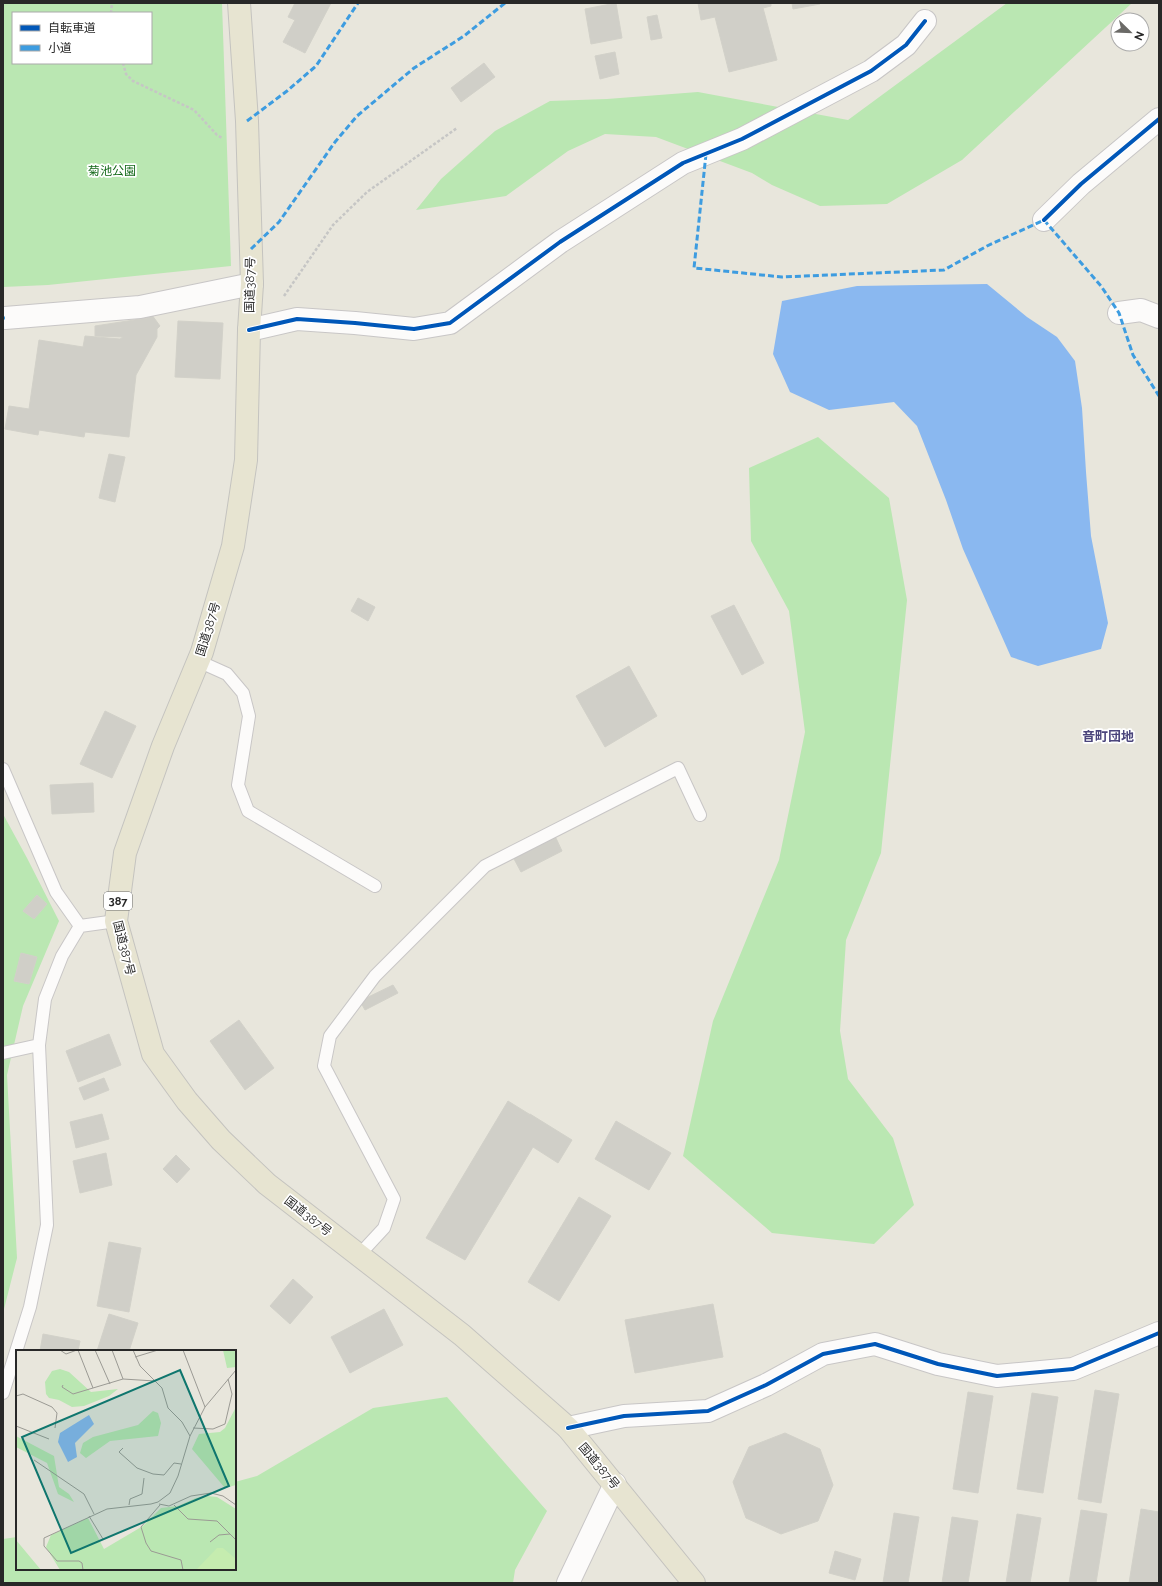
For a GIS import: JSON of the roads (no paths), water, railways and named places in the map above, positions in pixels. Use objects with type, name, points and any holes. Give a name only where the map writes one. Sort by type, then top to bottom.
[{"type":"highway","name":"国道387号","points":[[239,3],[248,150],[252,284],[249,330],[246,460],[233,546],[198,661],[163,746],[125,854],[116,921],[153,1054],[187,1101],[221,1140],[267,1184],[462,1336],[568,1428],[694,1583]]},
{"type":"street","points":[[249,330],[297,319],[414,329],[450,323],[560,242],[683,163],[742,139],[871,71],[906,45],[925,21]]},
{"type":"street","points":[[1044,220],[1081,184],[1159,119]]},
{"type":"street","points":[[5,318],[140,306],[252,284]]},
{"type":"street","points":[[1119,313],[1141,310],[1159,317]]},
{"type":"street","points":[[568,1428],[624,1416],[708,1411],[766,1385],[823,1354],[875,1344],[938,1364],[997,1376],[1073,1369],[1158,1331]]},
{"type":"street","points":[[568,1583],[615,1484]]},
{"type":"lane","points":[[198,661],[227,674],[243,693],[249,716],[238,785],[248,811],[375,886]]},
{"type":"lane","points":[[359,1255],[384,1228],[394,1200],[324,1066],[330,1036],[375,976],[485,866],[678,768],[700,815]]},
{"type":"lane","points":[[3,769],[56,892],[80,926]]},
{"type":"lane","points":[[80,926],[116,921]]},
{"type":"lane","points":[[16,1350],[30,1307],[47,1225],[38,1045],[45,999],[62,956],[80,926]]},
{"type":"lane","points":[[3,1053],[38,1045]]},
{"type":"lane","points":[[3,1393],[16,1352]]},
{"type":"water","points":[[987,284],[1027,317],[1057,337],[1075,361],[1082,408],[1091,536],[1108,623],[1101,649],[1038,666],[1011,657],[963,549],[946,500],[917,426],[894,402],[829,410],[790,392],[773,354],[782,301],[857,286]]},
{"type":"district","name":"音町団地","points":[[1108,736]]},
{"type":"park label","name":"菊池公園","points":[[112,171]]}]
